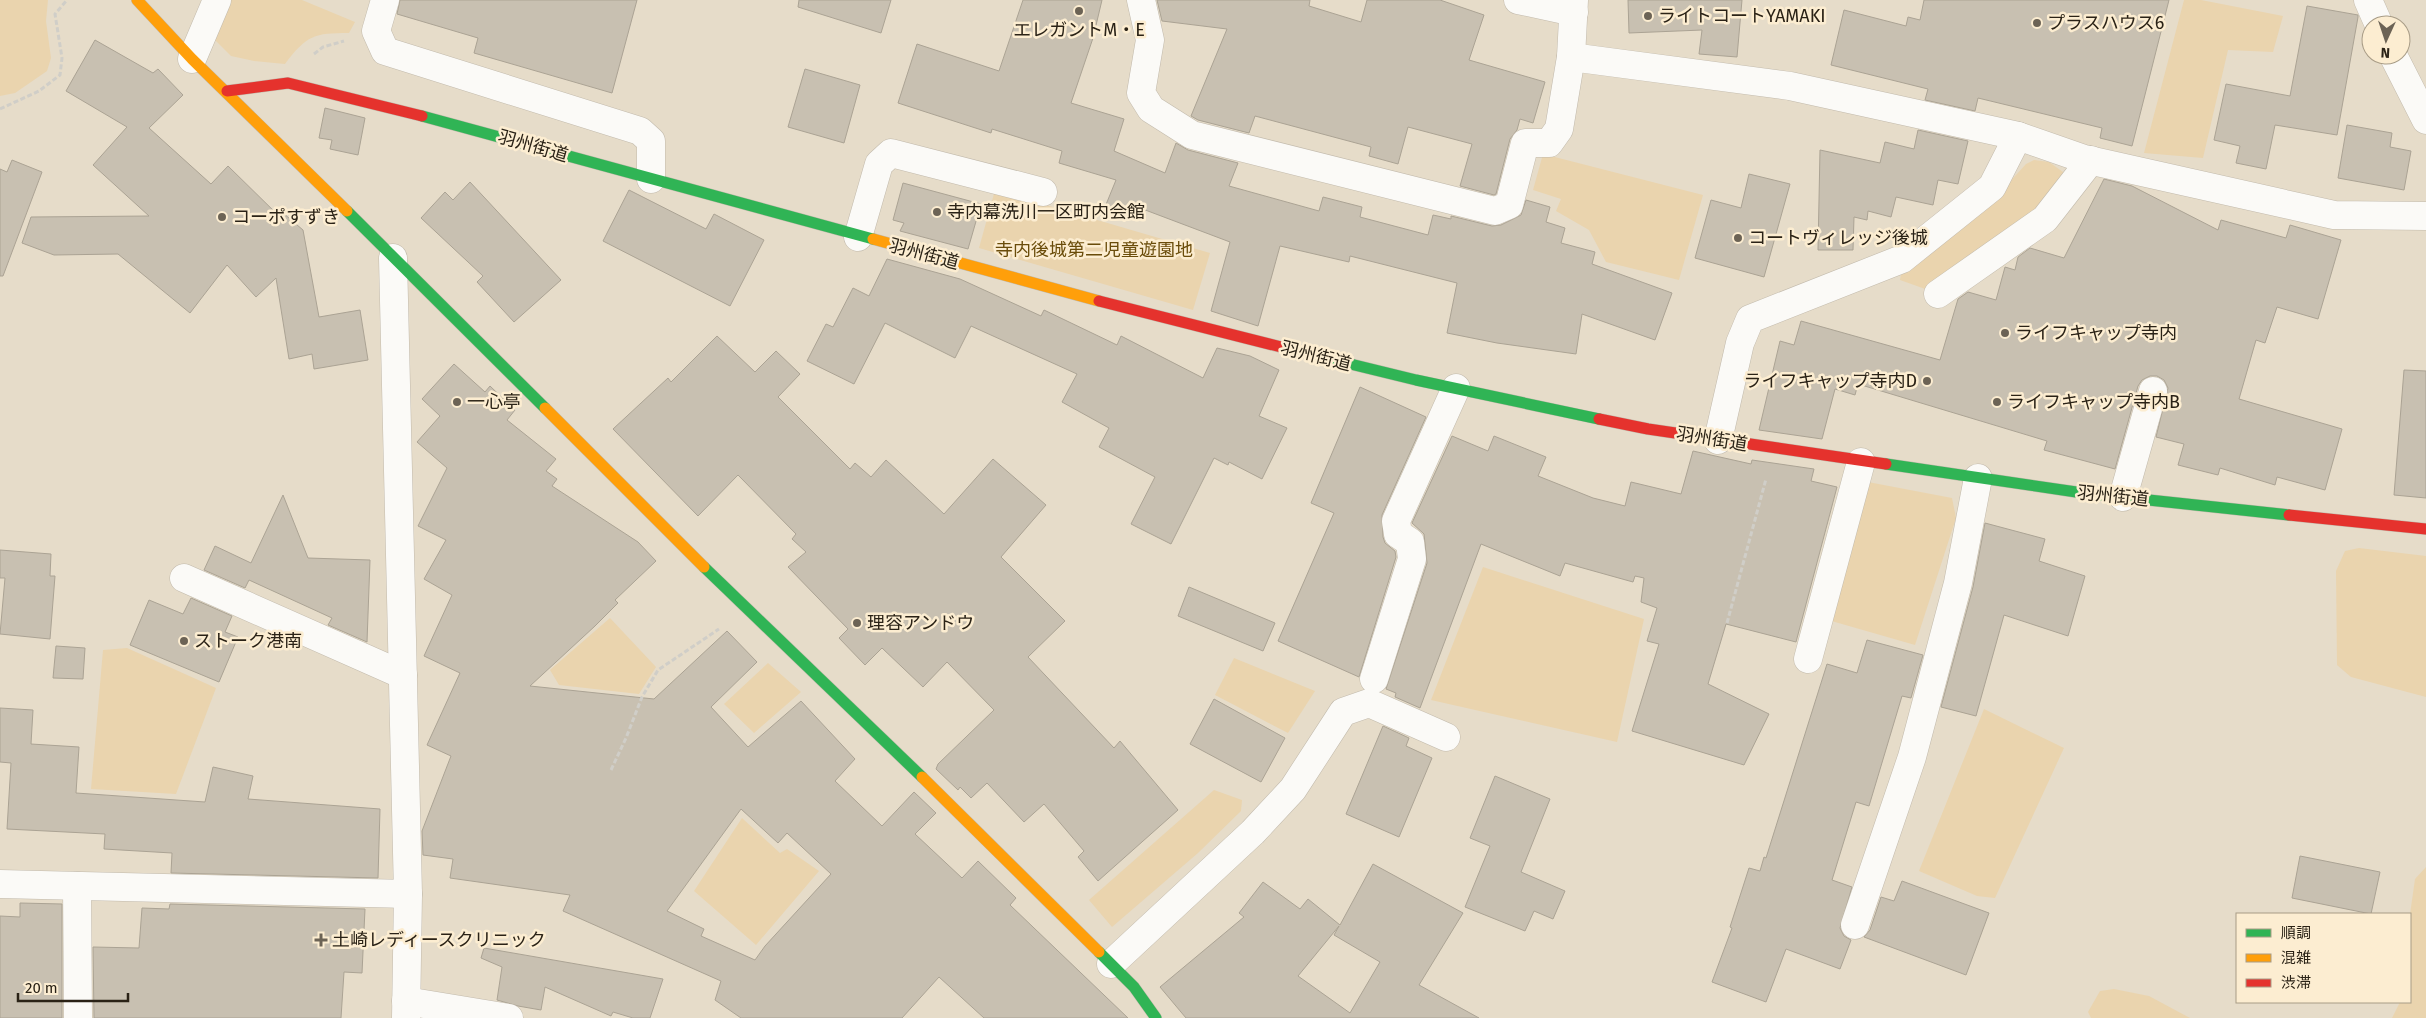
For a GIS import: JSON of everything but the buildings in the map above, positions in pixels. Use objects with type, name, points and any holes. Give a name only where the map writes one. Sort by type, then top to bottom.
[{"type":"street","points":[[137,0],[192,59],[227,91],[747,610],[1017,869],[1134,987],[1156,1018]]},
{"type":"street","points":[[192,59],[217,0]]},
{"type":"street","points":[[385,0],[376,31],[385,51],[640,131],[650,140],[651,179]]},
{"type":"street","points":[[1141,0],[1150,40],[1141,93],[1151,109],[1192,135],[1495,210],[1509,204],[1525,143],[1549,143],[1559,129],[1571,57],[1574,6],[1518,0]]},
{"type":"street","points":[[2368,0],[2375,15]]},
{"type":"street","points":[[1571,57],[1790,86],[2018,136],[2091,160],[2334,215],[2426,216]]},
{"type":"street","points":[[2398,65],[2426,120]]},
{"type":"street","name":"羽州街道","points":[[227,91],[288,83],[446,122],[1156,317],[1456,388],[1648,429],[1861,462],[2123,497],[2426,529]]},
{"type":"street","points":[[1718,440],[1740,343],[1750,319],[1902,259],[1992,187],[2018,136]]},
{"type":"street","points":[[858,236],[879,164],[891,153],[1043,192]]},
{"type":"street","points":[[1938,294],[2045,219],[2091,160]]},
{"type":"street","points":[[393,258],[408,894],[406,1010],[509,1018]]},
{"type":"street","points":[[1374,679],[1412,559],[1410,542],[1398,534],[1396,521],[1456,388]]},
{"type":"street","points":[[2123,497],[2153,391]]},
{"type":"street","points":[[1808,659],[1861,462]]},
{"type":"street","points":[[1855,925],[1912,757],[1958,582],[1978,478]]},
{"type":"street","points":[[184,578],[403,675]]},
{"type":"street","points":[[1111,964],[1253,832],[1293,789],[1343,712],[1369,704],[1446,738]]},
{"type":"street","points":[[0,884],[408,894]]},
{"type":"street","points":[[76,886],[78,1018]]},
{"type":"path","points":[[0,109],[39,91],[60,75],[62,58],[55,14],[68,0]]},
{"type":"path","points":[[288,83],[304,61],[323,48],[376,31]]},
{"type":"path","points":[[1727,623],[1774,449]]},
{"type":"path","points":[[611,770],[642,696],[658,670],[747,610]]},
{"type":"green space","points":[[0,0],[48,0],[46,21],[51,58],[47,71],[15,93],[0,96]]},
{"type":"green space","points":[[229,0],[302,0],[355,22],[349,33],[319,35],[306,41],[285,64],[254,61],[231,56],[211,36]]},
{"type":"green space","points":[[2184,0],[2201,0],[2283,16],[2273,52],[2228,50],[2203,158],[2144,153]]},
{"type":"green space","points":[[1543,154],[1703,195],[1679,280],[1606,262],[1589,230],[1556,211],[1561,199],[1533,190]]},
{"type":"green space","points":[[2034,160],[2049,162],[2063,172],[2064,183],[2043,212],[1928,290],[1900,280],[1902,269],[1995,198],[2026,164]]},
{"type":"green space","name":"寺内後城第二児童遊園地","points":[[995,190],[1210,253],[1193,310],[979,248]]},
{"type":"green space","points":[[1868,482],[1952,498],[1956,518],[1915,645],[1828,620]]},
{"type":"green space","points":[[2359,548],[2426,556],[2426,697],[2351,677],[2337,665],[2336,571],[2345,551]]},
{"type":"green space","points":[[1483,567],[1644,619],[1617,742],[1431,700]]},
{"type":"green space","points":[[610,618],[656,667],[639,694],[559,685],[550,670]]},
{"type":"green space","points":[[127,648],[216,688],[176,794],[91,789],[103,650]]},
{"type":"green space","points":[[1234,658],[1315,691],[1288,733],[1215,695]]},
{"type":"green space","points":[[768,663],[801,692],[754,733],[724,704]]},
{"type":"green space","points":[[1984,709],[2064,748],[1995,898],[1977,896],[1919,871]]},
{"type":"green space","points":[[1214,790],[1242,800],[1241,811],[1198,853],[1112,927],[1089,900]]},
{"type":"green space","points":[[742,818],[780,853],[787,849],[819,871],[756,945],[694,891]]},
{"type":"green space","points":[[2426,867],[2426,1018],[2392,1018],[2400,1003],[2411,1003],[2410,913],[2415,879]]},
{"type":"green space","points":[[2114,989],[2149,996],[2190,1018],[2091,1018],[2088,1012],[2100,991]]},
{"type":"traffic: fast","points":[[422,116],[873,239]]},
{"type":"traffic: fast","points":[[347,211],[545,408]]},
{"type":"traffic: fast","points":[[1289,349],[1416,380],[1599,419]]},
{"type":"traffic: fast","points":[[1886,464],[2083,493],[2289,515]]},
{"type":"traffic: fast","points":[[704,567],[922,777]]},
{"type":"traffic: fast","points":[[1099,952],[1134,987],[1156,1018]]},
{"type":"traffic: slow","points":[[137,0],[192,59],[347,211]]},
{"type":"traffic: slow","points":[[873,239],[1099,301]]},
{"type":"traffic: slow","points":[[545,408],[704,567]]},
{"type":"traffic: slow","points":[[922,777],[1099,952]]},
{"type":"traffic: jam","points":[[227,91],[288,83],[422,116]]},
{"type":"traffic: jam","points":[[1099,301],[1289,349]]},
{"type":"traffic: jam","points":[[1599,419],[1648,429],[1886,464]]},
{"type":"traffic: jam","points":[[2289,515],[2426,529]]},
{"type":"place","name":"エレガントM・E","points":[[1079,11]]},
{"type":"place","name":"ライトコートYAMAKI","points":[[1648,16]]},
{"type":"place","name":"プラスハウス6","points":[[2037,23]]},
{"type":"place","name":"寺内幕洗川一区町内会館","points":[[937,212]]},
{"type":"place","name":"コーポすずき","points":[[222,217]]},
{"type":"place","name":"コートヴィレッジ後城","points":[[1738,238]]},
{"type":"place","name":"ライフキャップ寺内","points":[[2005,333]]},
{"type":"place","name":"ライフキャップ寺内D","points":[[1927,381]]},
{"type":"place","name":"一心亭","points":[[457,402]]},
{"type":"place","name":"ライフキャップ寺内B","points":[[1997,402]]},
{"type":"place","name":"理容アンドウ","points":[[857,623]]},
{"type":"place","name":"ストーク港南","points":[[184,641]]},
{"type":"place","name":"土崎レディースクリニック","points":[[321,940]]}]
